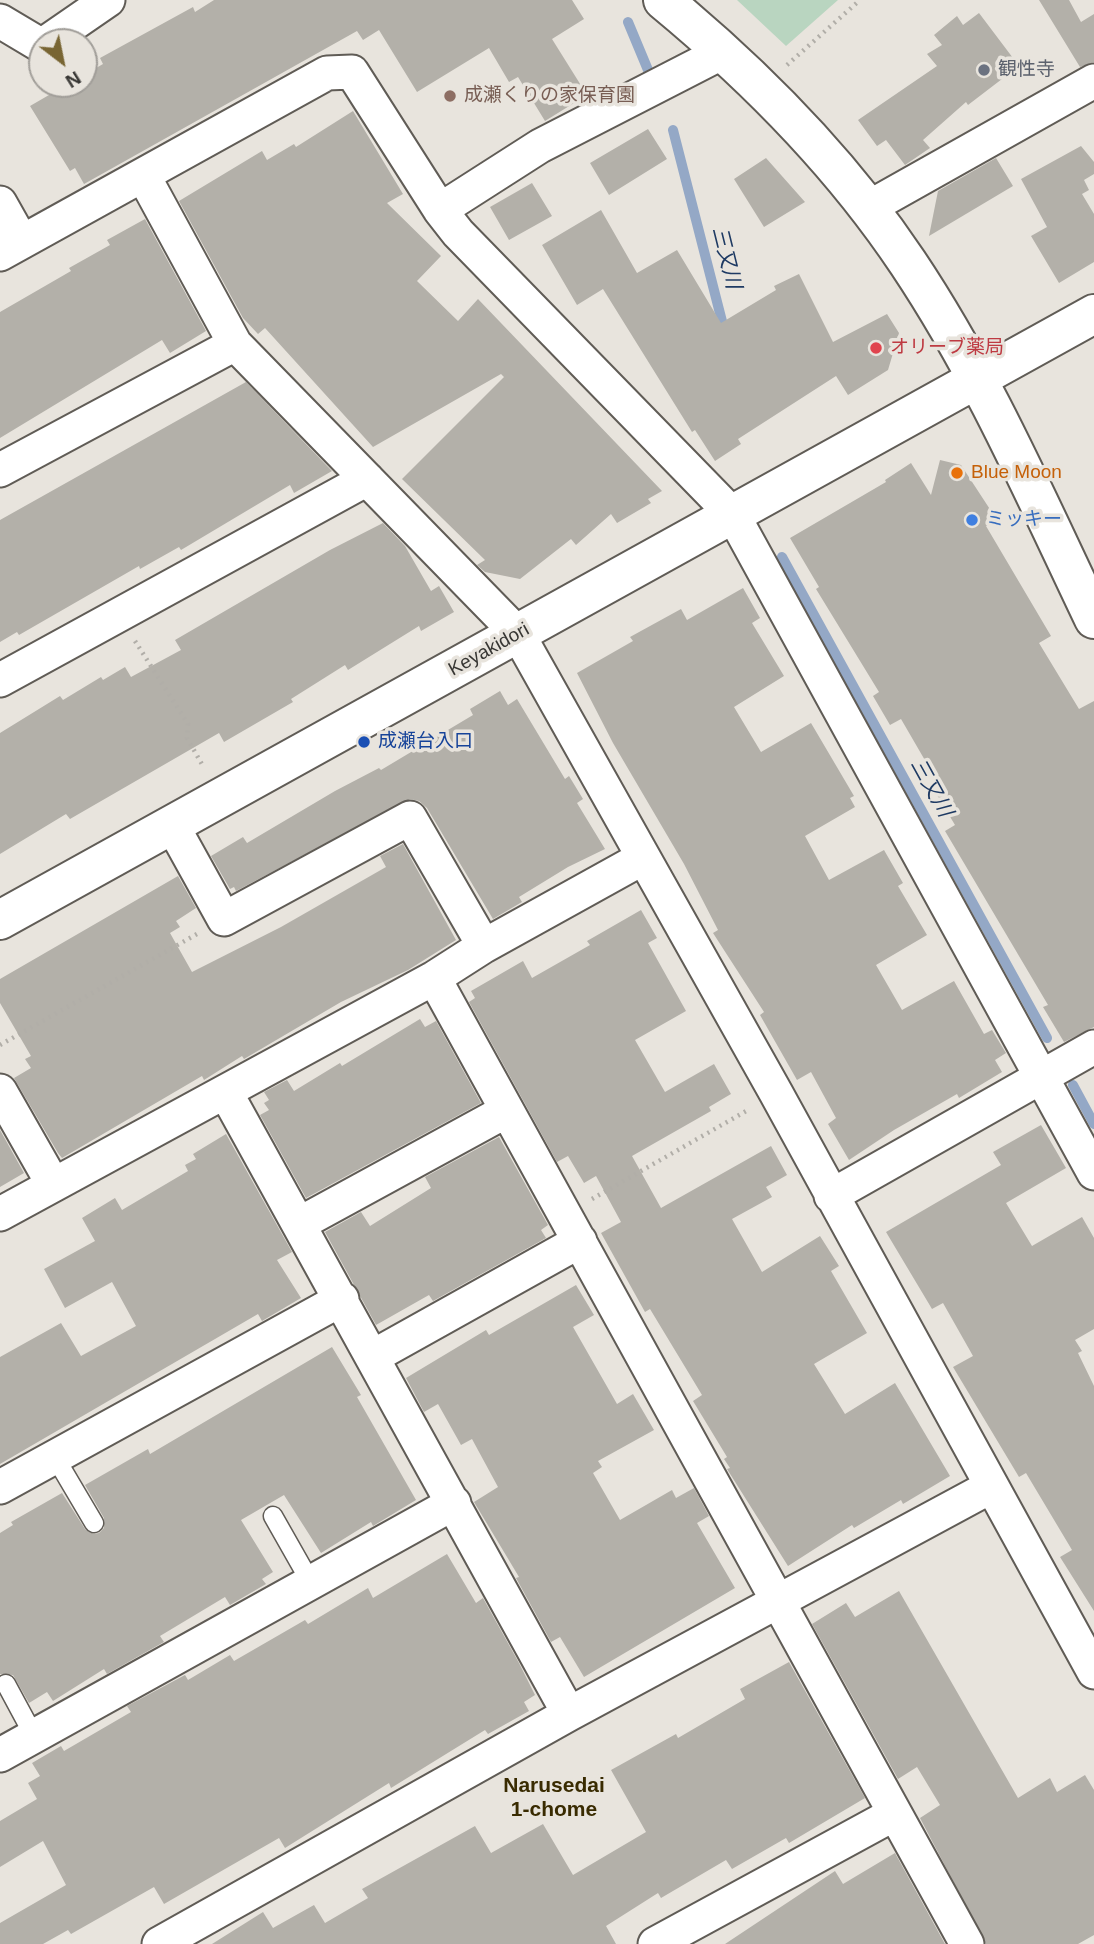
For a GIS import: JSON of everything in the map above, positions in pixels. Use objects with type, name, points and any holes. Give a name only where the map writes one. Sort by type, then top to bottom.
[{"type":"street","points":[[67,28],[108,0]]},
{"type":"street","points":[[663,0],[723,52],[794,122],[868,208],[908,263],[979,380],[1094,620]]},
{"type":"street","points":[[2,24],[28,38]]},
{"type":"street","points":[[440,210],[540,146],[723,52]]},
{"type":"street","points":[[0,203],[11,248],[327,73],[352,72],[440,210],[478,253],[733,515],[1094,1173]]},
{"type":"street","points":[[868,208],[1094,81]]},
{"type":"street","points":[[143,175],[235,344],[518,634],[641,859],[776,1094],[1094,1672]]},
{"type":"street","name":"Keyakidori","points":[[0,920],[1094,314]]},
{"type":"street","points":[[0,470],[235,344]]},
{"type":"street","points":[[0,680],[367,479]]},
{"type":"street","points":[[172,825],[223,919],[410,818],[485,946]]},
{"type":"street","points":[[0,1214],[434,978],[485,946],[641,859]]},
{"type":"street","points":[[434,978],[967,1944]]},
{"type":"street","points":[[831,1196],[1094,1047]]},
{"type":"street","points":[[0,1091],[53,1184]]},
{"type":"street","points":[[226,1093],[374,1356],[569,1714]]},
{"type":"street","points":[[299,1224],[506,1111]]},
{"type":"street","points":[[374,1356],[573,1227]]},
{"type":"street","points":[[0,1487],[342,1299]]},
{"type":"street","points":[[159,1944],[569,1714],[990,1487]]},
{"type":"street","points":[[0,1755],[454,1503]]},
{"type":"street","points":[[655,1944],[894,1814]]},
{"type":"lane","points":[[55,1457],[94,1523]]},
{"type":"lane","points":[[273,1516],[311,1583]]},
{"type":"lane","points":[[6,1684],[34,1736]]},
{"type":"path","points":[[787,65],[860,0]]},
{"type":"path","points":[[120,614],[155,676],[164,683],[188,724],[187,738],[206,770]]},
{"type":"path","points":[[0,1045],[177,946]]},
{"type":"path","points":[[573,1227],[776,1094]]},
{"type":"green space","points":[[737,0],[838,0],[786,46]]},
{"type":"building","points":[[214,0],[572,0],[584,19],[552,39],[587,95],[545,121],[518,77],[509,82],[489,48],[417,92],[379,30],[363,40],[357,31],[84,184],[75,168],[70,171],[30,106],[44,98],[98,98],[98,67],[103,64],[100,58],[193,7],[195,12]]},
{"type":"building","points":[[1039,0],[1069,0],[1081,22],[1094,14],[1094,62],[1080,67]]},
{"type":"building","points":[[979,13],[1019,66],[968,105],[966,102],[923,140],[930,148],[905,165],[886,140],[877,146],[858,120],[937,66],[927,54],[942,45],[934,35],[957,16],[963,25]]},
{"type":"building","points":[[353,111],[403,194],[387,203],[441,256],[417,281],[458,321],[478,299],[662,491],[648,499],[651,503],[617,523],[611,514],[576,545],[571,539],[520,579],[485,572],[477,565],[485,560],[402,479],[504,377],[501,374],[373,447],[265,328],[258,334],[243,318],[179,201],[262,151],[267,160],[294,144],[296,147]]},
{"type":"building","points":[[648,129],[667,159],[609,195],[590,163]]},
{"type":"building","points":[[1081,146],[1094,162],[1094,174],[1084,180],[1089,190],[1082,194],[1094,214],[1094,262],[1059,283],[1031,236],[1047,227],[1021,179]]},
{"type":"building","points":[[766,158],[805,202],[764,227],[734,179]]},
{"type":"building","points":[[996,158],[1013,186],[929,236],[938,191]]},
{"type":"building","points":[[532,183],[552,216],[509,240],[490,207]]},
{"type":"building","points":[[601,210],[637,273],[677,250],[721,323],[776,290],[774,286],[799,274],[833,342],[887,314],[899,333],[888,370],[848,395],[836,376],[738,439],[741,444],[715,461],[695,430],[692,432],[603,289],[577,305],[542,245]]},
{"type":"building","points":[[145,219],[206,331],[170,353],[162,340],[0,438],[0,312],[71,271],[69,268],[110,245],[107,240]]},
{"type":"building","points":[[246,382],[332,471],[294,493],[290,485],[181,550],[179,547],[140,569],[139,566],[19,635],[17,632],[0,642],[0,520]]},
{"type":"building","points":[[940,460],[961,465],[997,520],[986,526],[1051,636],[1039,643],[1079,709],[1094,701],[1094,1027],[1064,1042],[1043,1007],[1048,1005],[945,831],[955,825],[931,785],[937,781],[901,719],[890,725],[873,696],[879,692],[816,589],[819,587],[790,538],[886,482],[885,480],[911,463],[931,495]]},
{"type":"building","points":[[383,523],[405,546],[431,591],[439,586],[454,612],[421,631],[419,626],[348,670],[345,665],[291,699],[293,702],[224,742],[219,733],[70,819],[66,814],[0,854],[0,733],[60,696],[63,700],[101,677],[103,680],[125,667],[131,677],[181,650],[175,640],[330,550]]},
{"type":"building","points":[[743,588],[760,618],[752,623],[784,676],[734,707],[761,752],[811,723],[854,796],[850,798],[855,807],[805,836],[829,880],[884,850],[903,883],[898,886],[927,935],[876,965],[902,1010],[954,981],[984,1034],[992,1030],[1006,1053],[995,1060],[1002,1072],[959,1098],[957,1094],[894,1130],[849,1160],[828,1124],[836,1118],[811,1072],[797,1080],[760,1015],[764,1012],[713,933],[718,930],[684,864],[613,743],[577,673],[633,641],[630,637],[681,609],[687,620]]},
{"type":"building","points":[[500,691],[508,705],[517,699],[565,779],[569,776],[583,799],[577,803],[605,849],[568,867],[519,897],[522,902],[493,919],[427,808],[419,801],[410,799],[236,891],[234,887],[230,889],[211,856],[243,837],[247,843],[335,791],[379,768],[381,770],[473,715],[470,709]]},
{"type":"building","points":[[403,844],[456,940],[408,970],[341,1002],[244,1059],[242,1056],[204,1080],[202,1076],[62,1158],[14,1078],[31,1068],[25,1059],[31,1056],[0,1003],[0,979],[178,876],[196,908],[176,921],[180,927],[170,933],[192,972],[281,927],[386,867],[380,856]]},
{"type":"building","points":[[641,910],[657,938],[648,943],[686,1011],[635,1040],[665,1092],[714,1064],[731,1094],[709,1107],[711,1111],[632,1156],[661,1208],[771,1146],[787,1175],[766,1187],[772,1197],[732,1219],[762,1272],[820,1236],[839,1266],[831,1271],[867,1333],[814,1364],[845,1414],[895,1383],[950,1476],[903,1504],[901,1500],[854,1528],[852,1525],[788,1566],[727,1469],[730,1468],[724,1459],[727,1457],[693,1401],[702,1395],[650,1309],[645,1312],[601,1233],[621,1222],[596,1176],[584,1183],[568,1156],[557,1162],[469,1002],[475,998],[471,991],[523,961],[532,978],[590,945],[587,941]]},
{"type":"building","points":[[420,1019],[425,1027],[436,1021],[481,1103],[306,1198],[260,1115],[269,1110],[264,1103],[269,1100],[264,1092],[287,1080],[294,1091],[340,1063],[342,1066]]},
{"type":"building","points":[[1041,1125],[1066,1168],[1006,1203],[1032,1246],[1082,1217],[1094,1238],[1094,1329],[1075,1340],[1082,1351],[1078,1353],[1094,1386],[1094,1611],[1060,1557],[1072,1550],[1026,1473],[1019,1477],[953,1367],[973,1356],[943,1303],[932,1309],[886,1232],[1001,1165],[993,1152]]},
{"type":"building","points":[[0,1130],[24,1173],[0,1187]]},
{"type":"building","points":[[226,1134],[292,1252],[277,1260],[301,1298],[262,1321],[258,1314],[0,1464],[0,1357],[61,1323],[81,1356],[136,1326],[112,1282],[65,1308],[44,1269],[95,1241],[82,1218],[115,1198],[122,1210],[188,1171],[185,1165],[196,1159],[193,1154]]},
{"type":"building","points":[[499,1137],[548,1225],[541,1230],[546,1238],[433,1301],[429,1295],[376,1325],[325,1232],[361,1212],[370,1226],[431,1188],[425,1177]]},
{"type":"building","points":[[576,1285],[594,1315],[573,1327],[617,1404],[633,1394],[654,1430],[598,1461],[602,1467],[593,1473],[620,1520],[672,1490],[676,1498],[694,1488],[709,1516],[697,1523],[735,1588],[584,1677],[560,1637],[551,1642],[516,1578],[519,1577],[474,1502],[498,1487],[472,1439],[461,1445],[438,1404],[424,1412],[406,1378],[486,1330],[489,1335]]},
{"type":"building","points":[[332,1347],[361,1395],[357,1397],[416,1500],[373,1526],[371,1522],[321,1553],[284,1495],[241,1520],[273,1572],[262,1579],[266,1584],[230,1605],[225,1597],[160,1636],[164,1642],[107,1674],[104,1669],[53,1701],[47,1692],[29,1703],[13,1675],[0,1674],[0,1533],[13,1525],[11,1522],[62,1493],[85,1529],[93,1534],[99,1533],[104,1528],[104,1518],[85,1485],[148,1449],[150,1454]]},
{"type":"building","points":[[447,1554],[476,1603],[483,1598],[519,1663],[535,1695],[524,1702],[529,1711],[488,1734],[485,1730],[391,1788],[389,1783],[285,1848],[279,1838],[164,1904],[154,1887],[71,1934],[68,1930],[43,1944],[0,1944],[0,1923],[66,1885],[43,1841],[0,1867],[0,1821],[37,1799],[28,1783],[40,1776],[32,1763],[61,1746],[64,1751],[131,1712],[127,1706],[185,1675],[188,1680],[230,1655],[234,1661],[305,1620],[308,1624],[368,1588],[373,1598]]},
{"type":"building","points":[[899,1591],[1018,1798],[1050,1778],[1057,1792],[1085,1775],[1094,1790],[1094,1935],[1078,1944],[986,1944],[920,1818],[940,1805],[917,1767],[898,1779],[812,1624],[846,1603],[855,1617]]},
{"type":"building","points":[[789,1662],[865,1798],[789,1843],[786,1838],[732,1869],[726,1860],[661,1898],[658,1893],[606,1926],[616,1944],[212,1944],[263,1912],[273,1928],[314,1905],[325,1923],[368,1898],[362,1889],[475,1826],[491,1853],[543,1824],[573,1875],[646,1832],[611,1770],[676,1734],[678,1738],[745,1699],[740,1689]]},
{"type":"building","points":[[895,1853],[945,1944],[725,1944],[835,1871],[843,1884]]},
{"type":"waterway","name":"三又川","points":[[628,22],[648,70]]},
{"type":"waterway","name":"三又川","points":[[673,130],[725,333]]},
{"type":"waterway","name":"三又川","points":[[782,557],[1047,1038]]},
{"type":"waterway","name":"三又川","points":[[1073,1085],[1094,1124]]},
{"type":"place","name":"観性寺","points":[[984,70]]},
{"type":"place","name":"成瀬くりの家保育園","points":[[450,96]]},
{"type":"place","name":"オリーブ薬局","points":[[876,348]]},
{"type":"place","name":"Blue Moon","points":[[957,473]]},
{"type":"place","name":"ミッキー","points":[[972,520]]},
{"type":"place","name":"成瀬台入口","points":[[364,742]]},
{"type":"district","name":"Narusedai 1-chome","points":[[554,1798]]}]
